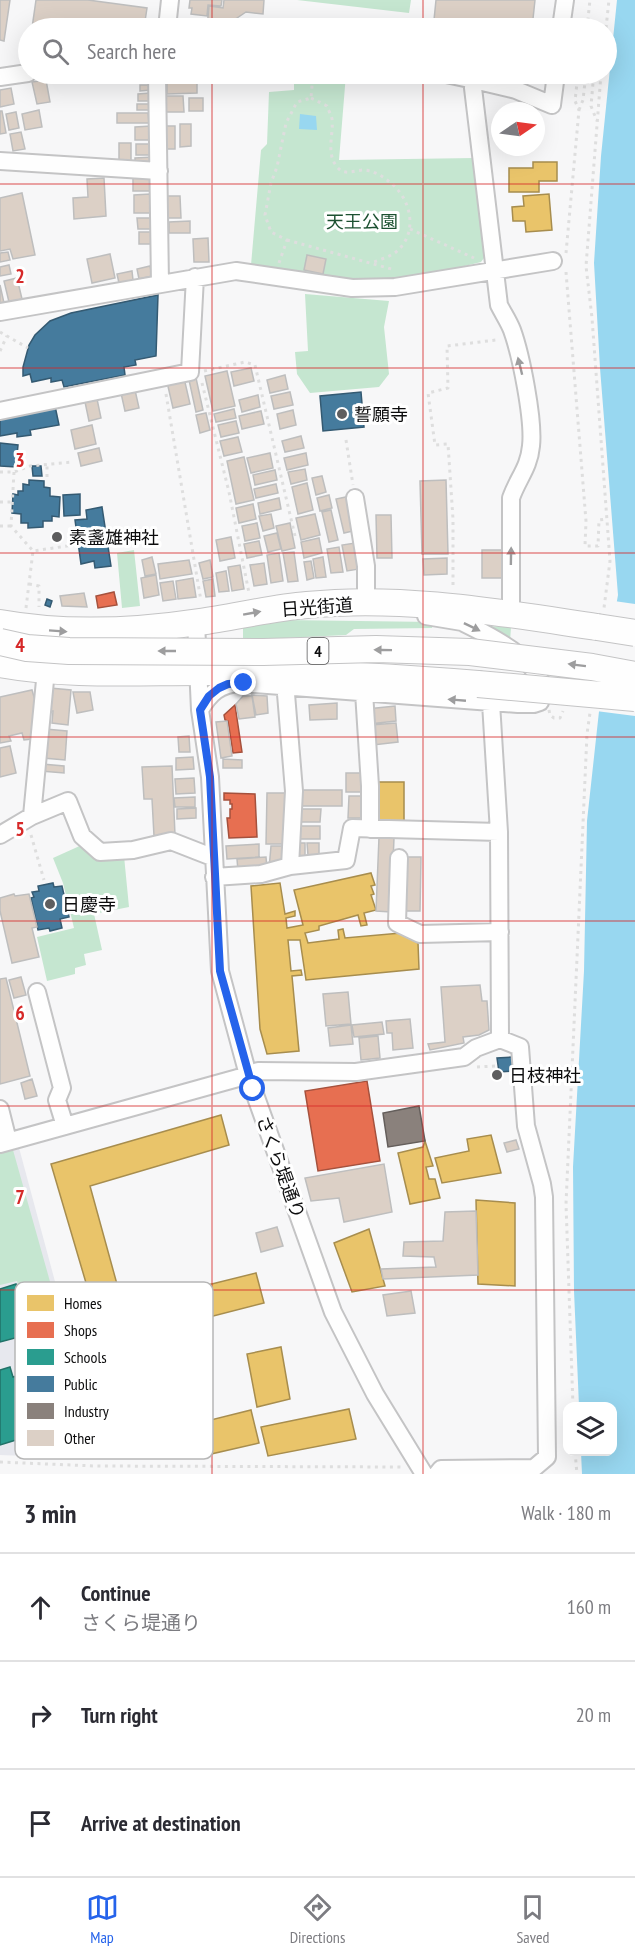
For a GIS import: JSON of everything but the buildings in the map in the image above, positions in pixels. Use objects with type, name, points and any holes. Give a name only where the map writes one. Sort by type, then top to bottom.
[{"type":"highway","name":"日光街道","points":[[0,623],[33,629],[78,632],[118,631],[198,612],[308,605],[398,603],[600,623],[635,633]]},
{"type":"highway","name":"4","points":[[0,642],[27,648],[69,651],[263,652],[376,649],[470,652],[592,667],[635,675]]},
{"type":"highway","name":"4","points":[[0,664],[46,670],[387,676],[485,693],[635,698]]},
{"type":"street","points":[[168,18],[170,0]]},
{"type":"street","points":[[562,18],[565,0]]},
{"type":"street","points":[[0,76],[18,74]]},
{"type":"street","points":[[157,84],[160,284]]},
{"type":"street","points":[[473,84],[499,305],[512,330],[524,382],[532,445],[525,472],[515,486],[512,498],[511,614]]},
{"type":"street","points":[[491,84],[516,90],[552,105],[555,84]]},
{"type":"street","points":[[0,161],[159,171]]},
{"type":"street","points":[[0,312],[195,277],[236,272],[352,288],[395,287],[494,269],[561,263]]},
{"type":"street","points":[[0,411],[190,372],[195,277]]},
{"type":"street","points":[[355,498],[366,566],[366,603]]},
{"type":"street","points":[[200,710],[211,694],[228,684],[364,692],[485,693],[518,705],[538,703],[544,694],[543,685],[531,665],[482,632],[462,622],[425,616],[398,603]]},
{"type":"street","name":"さくら堤通り","points":[[198,612],[200,710],[210,777],[212,857],[220,971],[248,1075],[333,1312],[375,1394],[422,1471]]},
{"type":"street","points":[[29,817],[46,670]]},
{"type":"street","points":[[250,672],[286,687]]},
{"type":"street","points":[[286,687],[294,791],[290,866]]},
{"type":"street","points":[[364,692],[370,786],[370,829]]},
{"type":"street","points":[[485,693],[499,832],[501,1040]]},
{"type":"street","points":[[0,835],[29,817],[68,801],[82,836],[100,852],[133,850],[171,841],[212,857]]},
{"type":"street","points":[[214,877],[261,874],[290,866],[346,860],[352,828],[499,832]]},
{"type":"street","points":[[399,858],[397,924],[420,934],[500,932]]},
{"type":"street","points":[[37,992],[62,1088],[57,1100],[65,1126]]},
{"type":"street","points":[[0,1109],[4,1142],[258,1071],[356,1072],[464,1057],[476,1048],[501,1040],[520,1047],[526,1126],[542,1184],[546,1458],[534,1468],[441,1469],[436,1474]]},
{"type":"path","points":[[588,18],[590,0]]},
{"type":"path","points":[[607,18],[609,0]]},
{"type":"path","points":[[311,98],[312,84]]},
{"type":"path","points":[[577,84],[575,101],[579,110]]},
{"type":"path","points":[[585,84],[579,110],[561,263],[586,521],[585,546],[598,546],[599,520],[607,519]]},
{"type":"path","points":[[593,84],[591,106],[597,123]]},
{"type":"path","points":[[600,84],[586,266],[610,561],[600,623]]},
{"type":"path","points":[[371,263],[394,254],[405,243],[411,219],[405,200],[394,185],[379,174],[363,170],[347,173],[338,169],[332,158],[332,119],[327,106],[311,98],[297,102],[286,123],[265,214],[271,232],[287,240],[371,263],[397,270],[395,287]]},
{"type":"path","points":[[410,229],[494,269]]},
{"type":"path","points":[[273,277],[287,240]]},
{"type":"path","points":[[453,585],[453,519],[448,444],[435,445],[428,393],[448,388],[447,346],[496,339],[495,309],[499,305]]},
{"type":"path","points":[[0,332],[28,348]]},
{"type":"path","points":[[0,351],[7,336]]},
{"type":"path","points":[[249,594],[230,492],[200,372],[244,362],[255,365],[295,536]]},
{"type":"path","points":[[163,377],[198,612]]},
{"type":"path","points":[[346,441],[355,498]]},
{"type":"path","points":[[0,472],[14,472],[30,465],[73,462]]},
{"type":"path","points":[[47,465],[47,477]]},
{"type":"path","points":[[14,472],[11,526],[33,551],[26,610]]},
{"type":"path","points":[[0,502],[11,502]]},
{"type":"path","points":[[0,526],[11,526]]},
{"type":"path","points":[[33,551],[74,545]]},
{"type":"path","points":[[29,584],[39,586],[39,612]]},
{"type":"path","points":[[573,1402],[566,1204],[576,957],[590,711]]},
{"type":"path","points":[[29,817],[44,880]]},
{"type":"path","points":[[575,1456],[577,1474]]},
{"type":"path","points":[[0,1462],[422,1471]]},
{"type":"shaded area","points":[[18,1144],[55,1282],[15,1282],[15,1456],[0,1455],[0,1149]]},
{"type":"green space","points":[[297,0],[411,0],[409,13]]},
{"type":"green space","name":"天王公園","points":[[294,84],[345,84],[339,160],[474,158],[487,254],[481,262],[416,278],[359,282],[251,265],[261,150],[267,144],[269,92],[294,90]]},
{"type":"green space","points":[[305,294],[389,301],[384,327],[389,374],[379,387],[310,393],[297,374],[295,352],[308,351]]},
{"type":"green space","points":[[134,550],[140,606],[122,608],[117,553]]},
{"type":"green space","points":[[285,620],[433,622],[432,628],[354,629],[346,635],[243,640],[243,626]]},
{"type":"green space","points":[[486,626],[511,627],[510,642]]},
{"type":"green space","points":[[84,844],[124,856],[129,907],[94,914],[102,950],[84,954],[86,965],[75,968],[75,974],[47,981],[37,937],[74,928],[63,883],[53,858]]},
{"type":"green space","points":[[13,1150],[50,1282],[17,1281],[0,1285],[0,1154]]},
{"type":"water","points":[[617,0],[635,0],[635,1474],[582,1474],[581,1456],[617,1456],[617,1402],[579,1402],[574,1291],[573,1167],[584,971],[587,821],[602,684],[618,595],[594,263],[608,84],[617,84],[617,18],[615,18]]},
{"type":"water","points":[[300,114],[316,116],[317,130],[299,129]]},
{"type":"pier","points":[[614,601],[635,604],[635,716],[596,711]]},
{"type":"place","name":"誓願寺","points":[[342,414]]},
{"type":"place","name":"素盞雄神社","points":[[57,537]]},
{"type":"place","name":"日慶寺","points":[[50,904]]},
{"type":"place","name":"日枝神社","points":[[497,1075]]},
{"type":"route","points":[[244,683],[228,684],[219,688],[206,699],[200,710],[210,777],[212,857],[220,971],[253,1089]]}]
